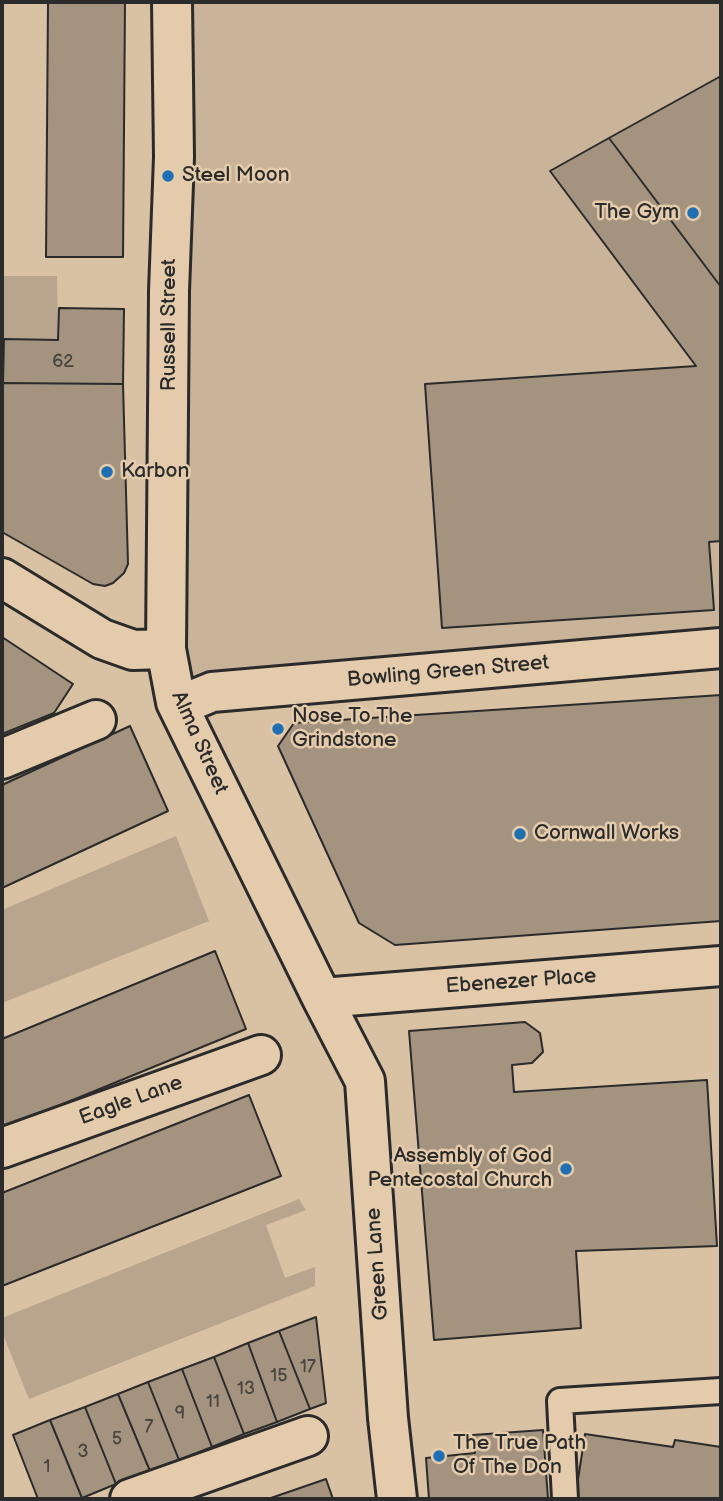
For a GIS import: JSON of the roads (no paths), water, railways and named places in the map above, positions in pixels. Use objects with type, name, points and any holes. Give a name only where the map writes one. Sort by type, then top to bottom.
[{"type":"street","name":"Russell Street","points":[[166,649],[169,291],[174,157],[172,2]]},
{"type":"street","points":[[2,578],[102,639],[133,650],[166,649]]},
{"type":"street","name":"Bowling Green Street","points":[[178,706],[212,692],[721,648]]},
{"type":"street","name":"Alma Street","points":[[166,649],[178,706],[322,998]]},
{"type":"street","points":[[2,759],[96,720]]},
{"type":"street","name":"Ebenezer Place","points":[[322,998],[721,966]]},
{"type":"street","name":"Green Lane","points":[[322,998],[365,1081],[388,1418],[397,1499]]},
{"type":"street","name":"Eagle Lane","points":[[2,1148],[261,1055]]},
{"type":"street","points":[[130,1499],[308,1436]]},
{"type":"lane","points":[[565,1499],[560,1401],[721,1391]]},
{"type":"place","name":"Steel Moon","points":[[168,176]]},
{"type":"place","name":"The Gym","points":[[693,213]]},
{"type":"place","name":"Karbon","points":[[107,472]]},
{"type":"place","name":"Nose To The Grindstone","points":[[278,729]]},
{"type":"place","name":"Cornwall Works","points":[[520,834]]},
{"type":"place","name":"Assembly of God Pentecostal Church","points":[[566,1169]]},
{"type":"place","name":"The True Path Of The Don","points":[[439,1456]]}]
